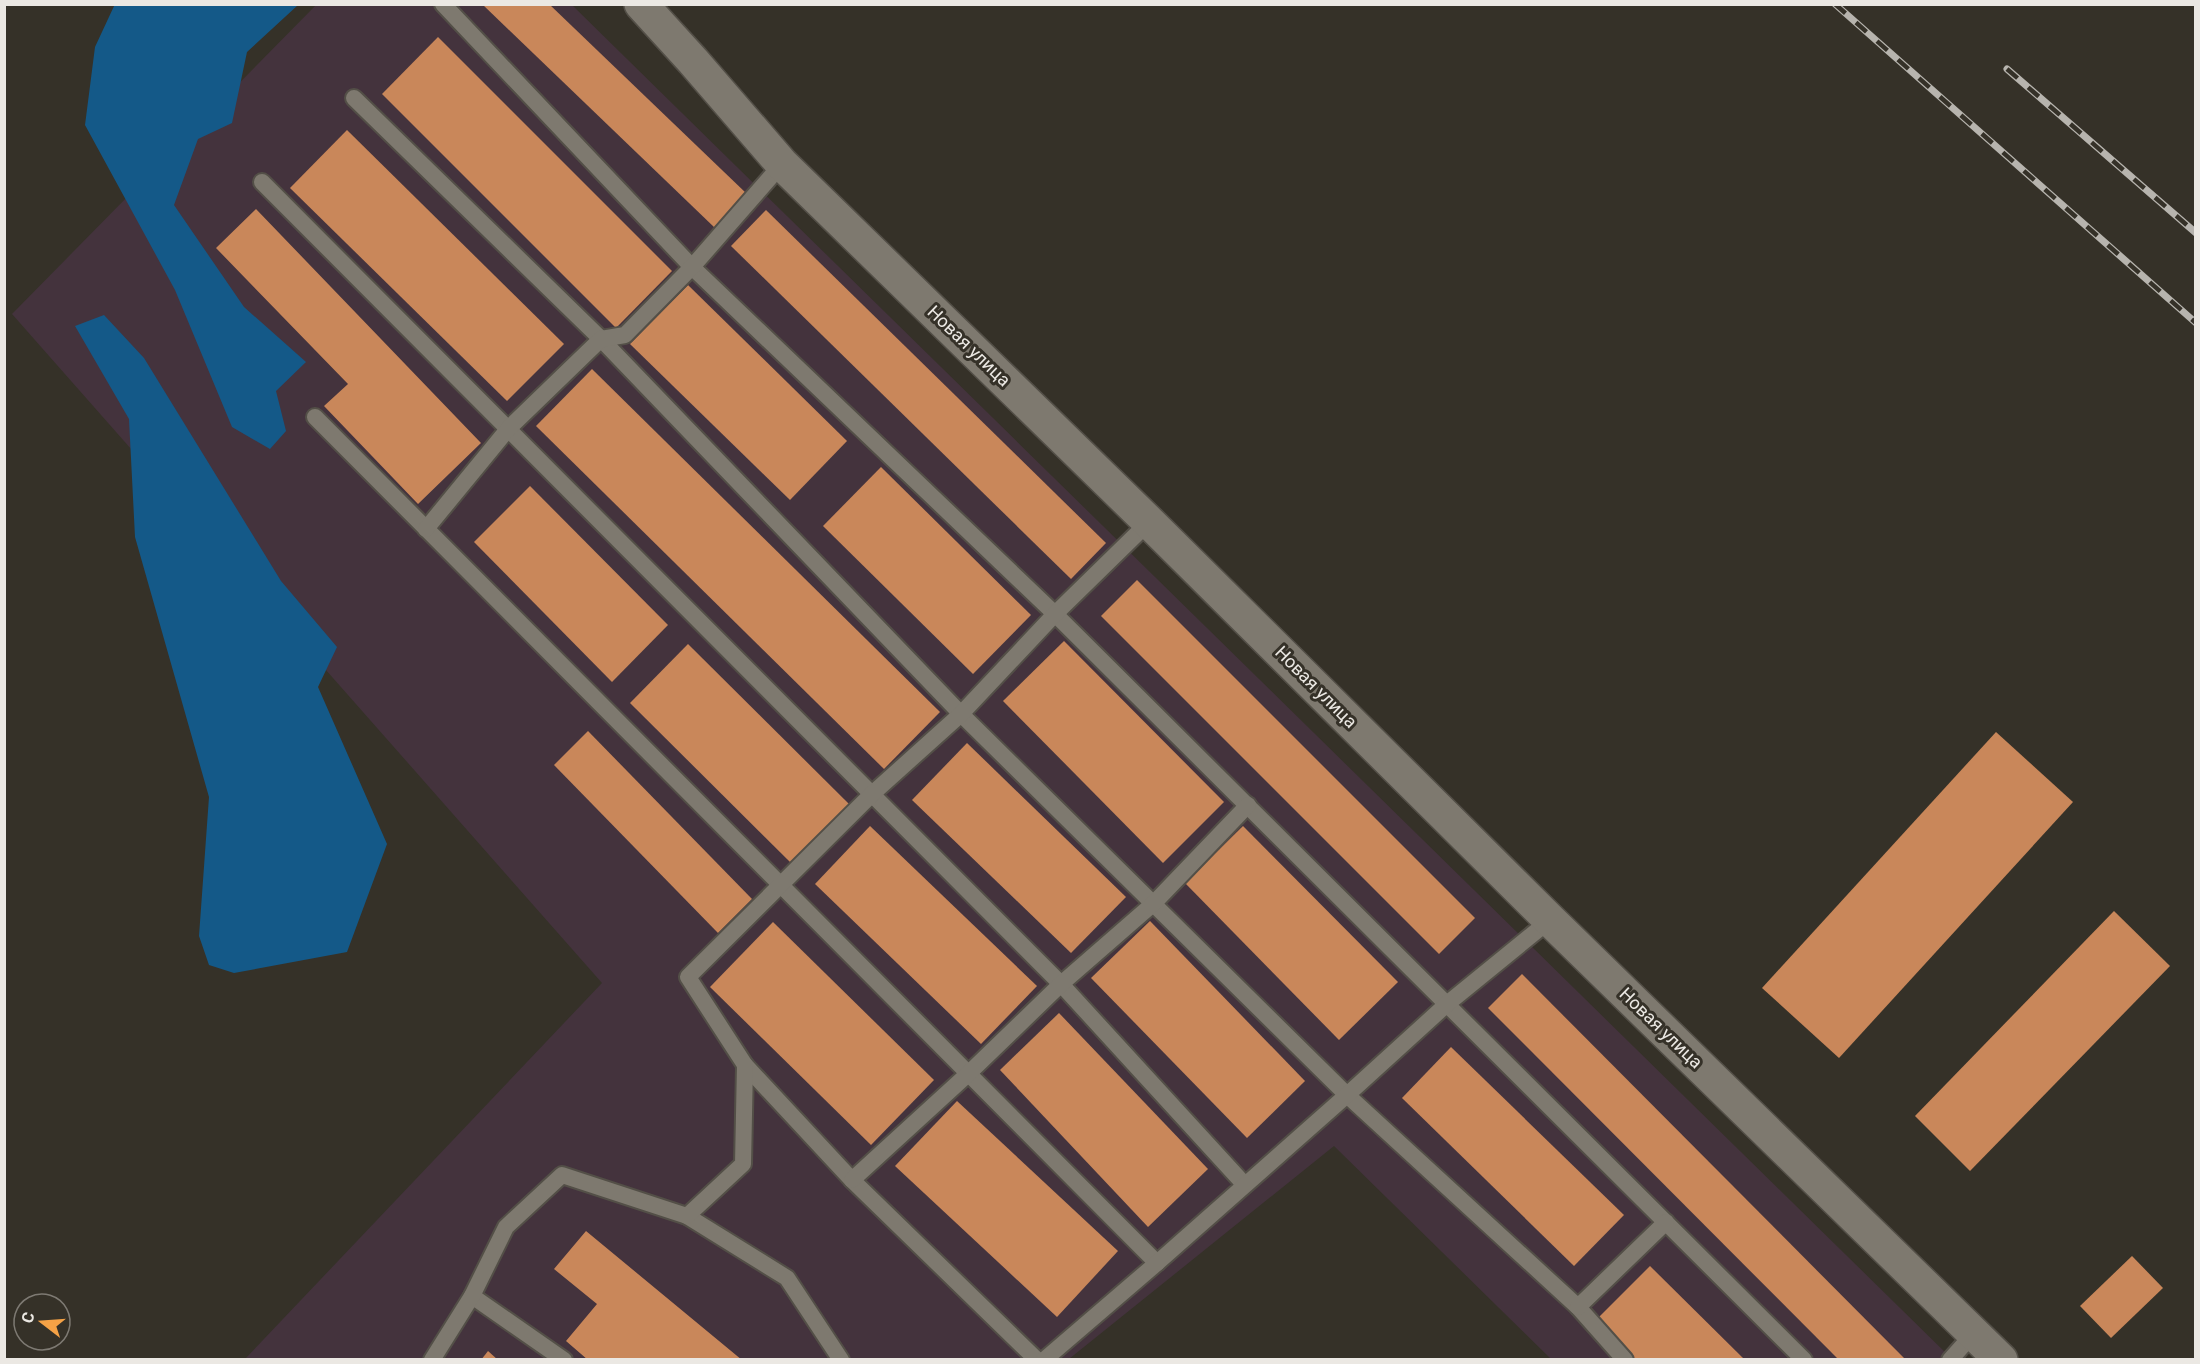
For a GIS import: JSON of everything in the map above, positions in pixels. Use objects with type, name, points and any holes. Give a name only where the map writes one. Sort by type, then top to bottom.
[{"type":"street","name":"Новая улица","points":[[641,4],[693,60],[782,164],[1149,522],[1550,920],[2001,1359]]},
{"type":"lane","points":[[444,4],[692,267],[1055,614],[1804,1359]]},
{"type":"lane","points":[[354,98],[601,339],[961,714],[1347,1095],[1578,1306],[1624,1359]]},
{"type":"lane","points":[[426,529],[508,429],[601,339],[624,335],[692,267],[782,164]]},
{"type":"lane","points":[[262,182],[1061,984],[1244,1184]]},
{"type":"lane","points":[[315,417],[1157,1263]]},
{"type":"lane","points":[[1037,1359],[852,1180],[745,1065],[688,977],[873,794],[961,714],[1055,614],[1149,522]]},
{"type":"lane","points":[[852,1180],[969,1073],[1061,984],[1154,903],[1248,805]]},
{"type":"lane","points":[[1044,1359],[1157,1263],[1447,1004],[1550,920]]},
{"type":"lane","points":[[687,1216],[743,1164],[745,1065]]},
{"type":"lane","points":[[432,1359],[472,1296],[506,1227],[562,1175],[687,1216],[787,1278],[841,1359]]},
{"type":"lane","points":[[1578,1306],[1666,1222]]},
{"type":"lane","points":[[472,1296],[564,1359]]},
{"type":"lane","points":[[1950,1359],[1974,1333]]},
{"type":"shaded area","points":[[316,5],[572,5],[1952,1359],[1551,1359],[1334,1146],[1069,1359],[245,1359],[602,983],[12,314]]},
{"type":"water","points":[[115,4],[298,5],[247,52],[232,123],[198,139],[174,205],[244,307],[306,362],[276,391],[286,431],[270,449],[232,427],[175,290],[85,125],[95,47]]},
{"type":"water","points":[[104,315],[144,358],[281,581],[337,647],[318,687],[387,844],[347,952],[234,973],[209,965],[199,936],[209,797],[135,537],[129,419],[75,326]]},
{"type":"building","points":[[482,4],[549,4],[747,194],[715,228]]},
{"type":"building","points":[[438,37],[672,271],[616,328],[382,94]]},
{"type":"building","points":[[347,130],[564,344],[507,401],[290,188]]},
{"type":"building","points":[[256,209],[481,443],[418,504],[324,406],[348,384],[216,248]]},
{"type":"building","points":[[766,210],[1106,543],[1071,579],[731,246]]},
{"type":"building","points":[[688,285],[847,441],[790,500],[630,344]]},
{"type":"building","points":[[592,369],[940,712],[884,769],[536,426]]},
{"type":"building","points":[[881,467],[1031,615],[973,674],[823,526]]},
{"type":"building","points":[[530,486],[668,625],[612,682],[474,542]]},
{"type":"building","points":[[1137,580],[1475,918],[1439,954],[1101,616]]},
{"type":"building","points":[[1064,641],[1224,802],[1163,863],[1003,701]]},
{"type":"building","points":[[688,644],[849,804],[791,863],[630,703]]},
{"type":"building","points":[[588,731],[752,899],[718,933],[554,765]]},
{"type":"building","points":[[1996,732],[2073,802],[1839,1058],[1762,988]]},
{"type":"building","points":[[967,743],[1126,897],[1071,953],[912,800]]},
{"type":"building","points":[[870,826],[1037,986],[981,1044],[815,884]]},
{"type":"building","points":[[1243,826],[1398,982],[1339,1040],[1185,883]]},
{"type":"building","points":[[2114,911],[2170,966],[1970,1171],[1915,1116]]},
{"type":"building","points":[[1150,921],[1305,1081],[1247,1138],[1091,978]]},
{"type":"building","points":[[773,922],[934,1080],[871,1145],[710,987]]},
{"type":"building","points":[[1522,974],[1906,1360],[1839,1360],[1488,1008]]},
{"type":"building","points":[[1059,1013],[1208,1169],[1148,1227],[1000,1070]]},
{"type":"building","points":[[1451,1047],[1624,1215],[1574,1266],[1402,1098]]},
{"type":"building","points":[[957,1101],[1118,1251],[1057,1317],[895,1166]]},
{"type":"building","points":[[586,1231],[742,1360],[588,1360],[566,1341],[597,1304],[554,1269]]},
{"type":"building","points":[[2132,1256],[2163,1288],[2111,1338],[2080,1306]]},
{"type":"building","points":[[1650,1266],[1745,1360],[1636,1360],[1596,1320]]},
{"type":"building","points":[[488,1351],[498,1360],[481,1360]]},
{"type":"railway","points":[[1835,4],[2196,323]]},
{"type":"railway","points":[[2007,69],[2196,233]]}]
